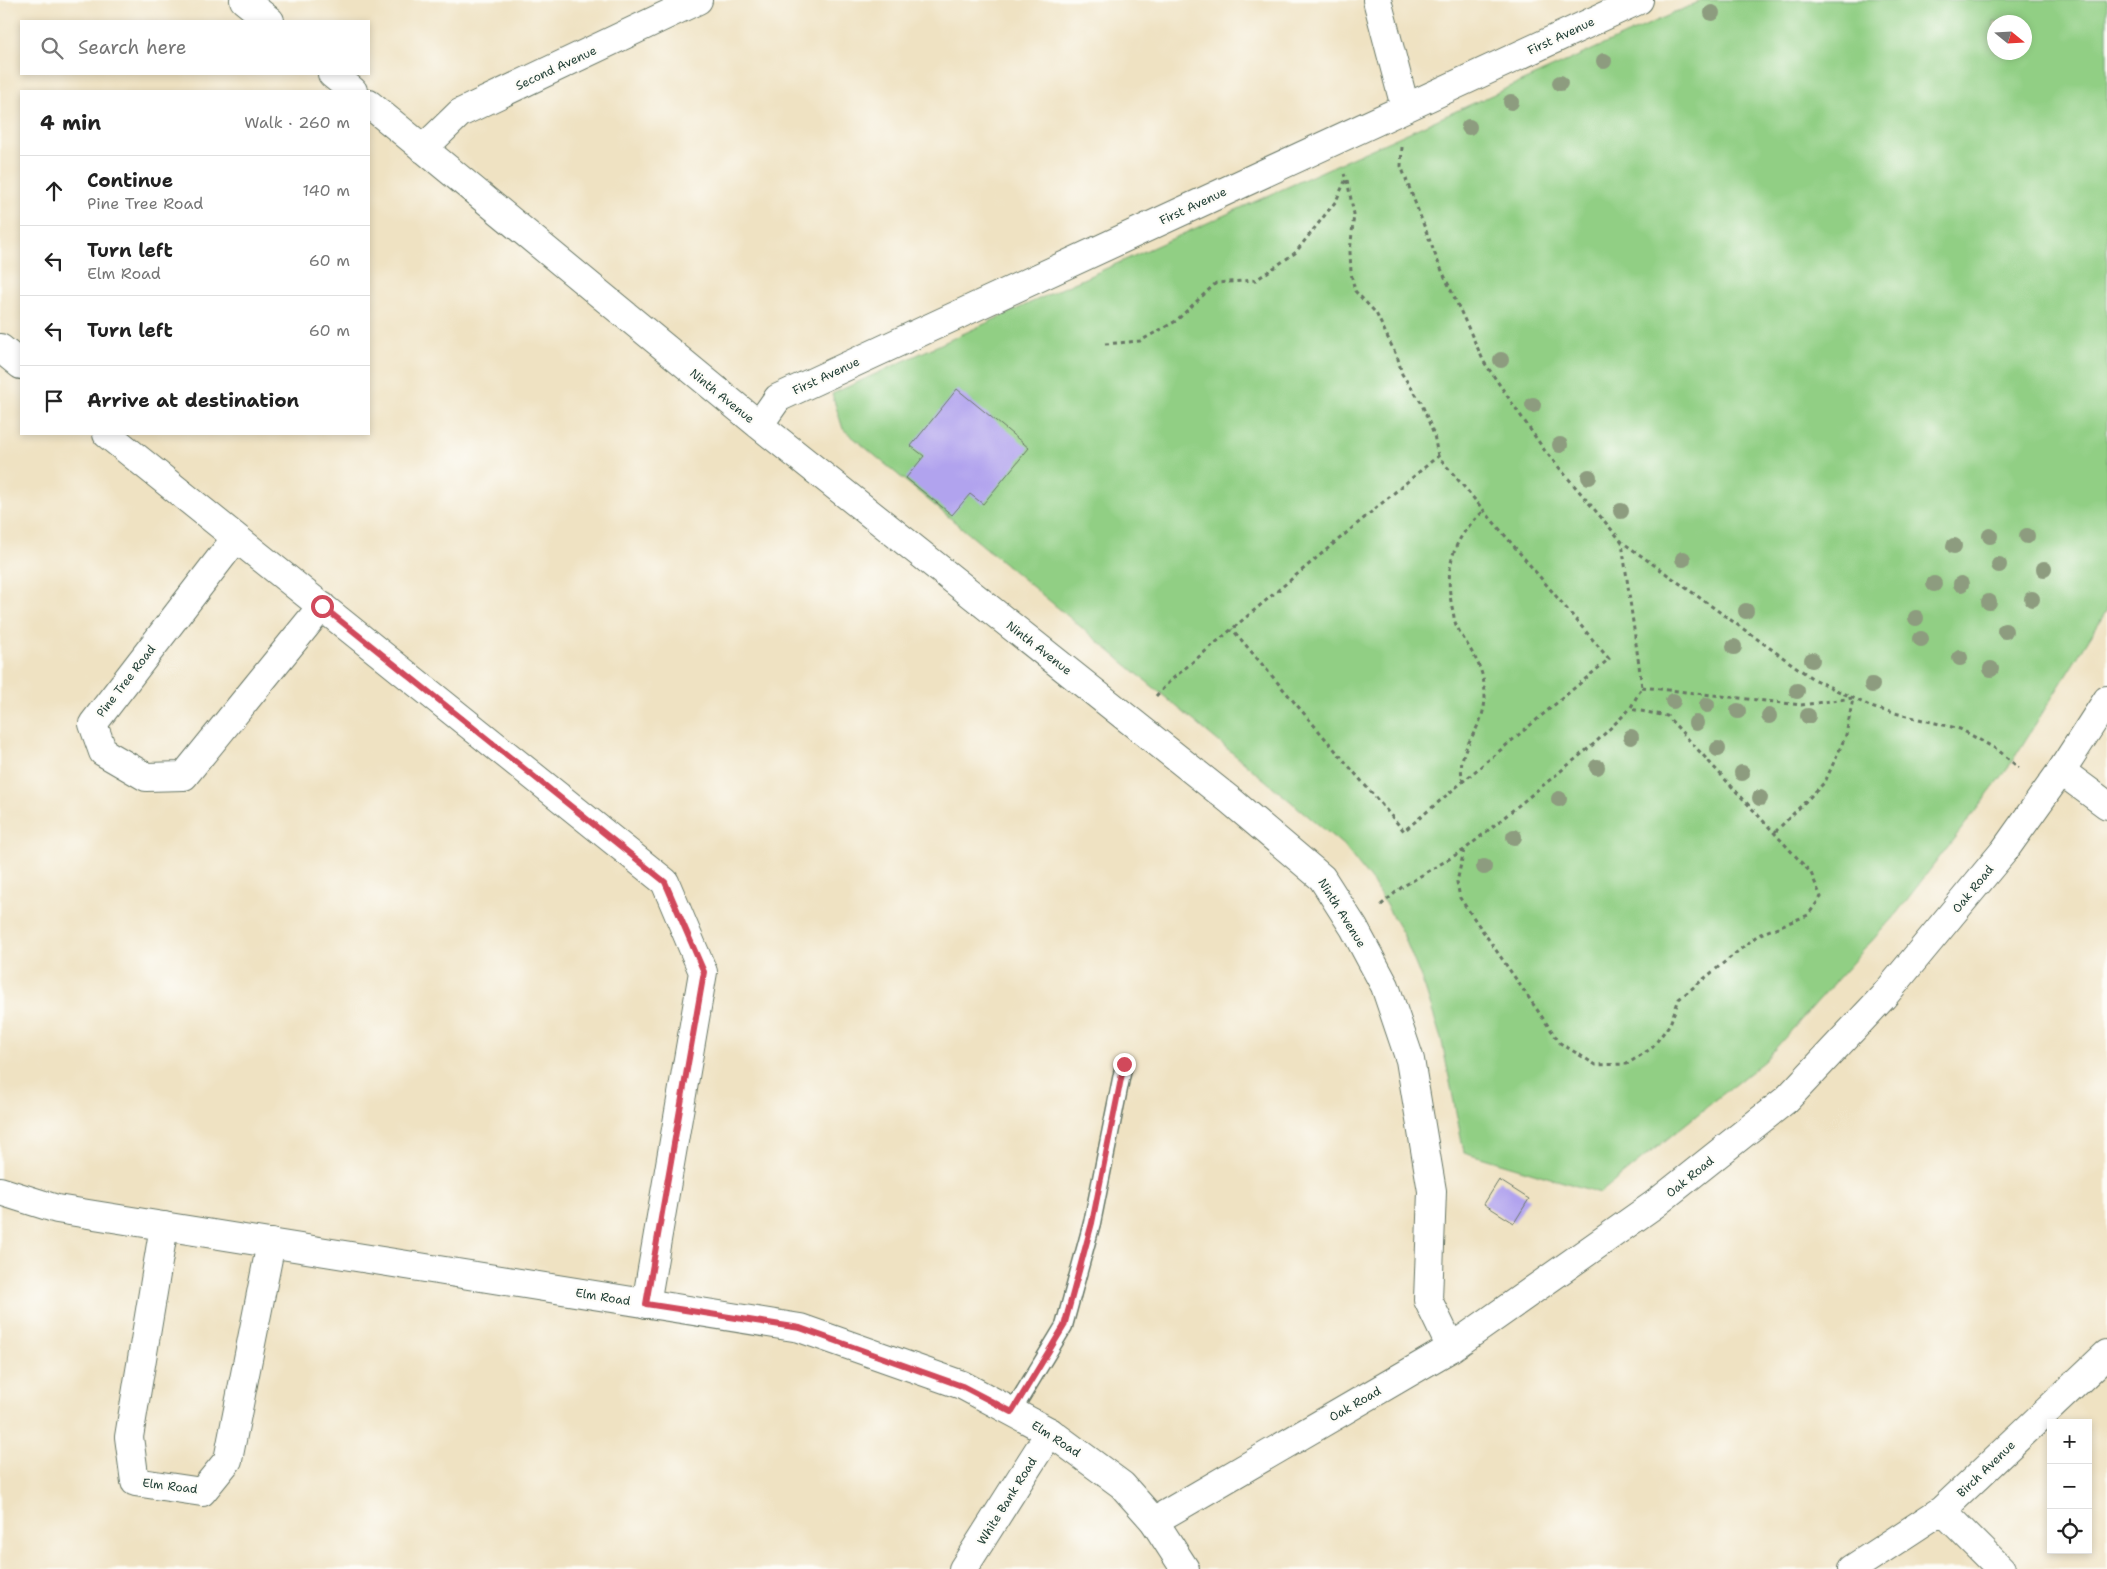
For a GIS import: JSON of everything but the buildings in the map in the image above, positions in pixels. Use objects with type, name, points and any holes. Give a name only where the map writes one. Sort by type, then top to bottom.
[{"type":"street","points":[[244,0],[269,20]]},
{"type":"street","name":"Second Avenue","points":[[423,149],[460,113],[698,0]]},
{"type":"street","points":[[1377,0],[1405,107]]},
{"type":"street","name":"First Avenue","points":[[758,425],[778,398],[1639,0]]},
{"type":"street","points":[[333,75],[352,90]]},
{"type":"street","name":"Ninth Avenue","points":[[370,105],[758,425],[1131,721],[1322,878],[1354,928],[1385,986],[1410,1060],[1432,1191],[1428,1300],[1451,1348]]},
{"type":"street","points":[[0,348],[20,364]]},
{"type":"street","points":[[108,435],[665,882],[704,972],[646,1304]]},
{"type":"street","name":"Pine Tree Road","points":[[236,538],[93,724],[104,752],[146,777],[184,776],[322,606]]},
{"type":"street","name":"Oak Road","points":[[1154,1521],[1451,1348],[1655,1204],[1787,1099],[1883,997],[2004,851],[2061,771],[2107,700]]},
{"type":"street","points":[[2061,771],[2107,805]]},
{"type":"street","name":"Elm Road","points":[[0,1191],[58,1209],[800,1328],[962,1386],[1050,1432],[1122,1485],[1154,1521],[1185,1569]]},
{"type":"street","name":"Elm Road","points":[[164,1226],[129,1437],[135,1482],[202,1492],[228,1460],[271,1243]]},
{"type":"street","name":"Birch Avenue","points":[[1852,1569],[1942,1510],[2107,1354]]},
{"type":"street","name":"White Bank Road","points":[[963,1569],[1050,1432]]},
{"type":"street","points":[[1942,1510],[2001,1569]]},
{"type":"lane","points":[[1012,1412],[1064,1326],[1092,1223],[1124,1064]]},
{"type":"path","points":[[1405,107],[1401,166],[1438,262],[1484,362],[1544,451],[1622,542],[1813,679],[1874,708],[1960,728],[1998,750]]},
{"type":"path","points":[[1232,629],[1404,830],[1608,659],[1438,456],[1434,435],[1421,402],[1402,374],[1398,359],[1376,313],[1355,291],[1351,272],[1350,252],[1354,214],[1346,179],[1332,141]]},
{"type":"path","points":[[1106,344],[1140,341],[1176,321],[1216,283],[1256,280],[1295,254],[1336,201],[1346,179]]},
{"type":"path","points":[[1131,721],[1170,681],[1438,456]]},
{"type":"path","points":[[1462,782],[1459,768],[1462,753],[1476,731],[1482,716],[1485,695],[1479,664],[1471,648],[1457,628],[1450,596],[1451,562],[1455,545],[1467,525],[1484,511]]},
{"type":"path","points":[[1354,928],[1402,887],[1464,850],[1595,743],[1630,710],[1642,688],[1622,542]]},
{"type":"path","points":[[1642,688],[1801,705],[1853,698]]},
{"type":"path","points":[[1774,833],[1824,782],[1846,735],[1853,698]]},
{"type":"path","points":[[1464,850],[1457,882],[1460,898],[1560,1043],[1596,1065],[1627,1064],[1652,1048],[1670,1024],[1679,998],[1758,935],[1808,915],[1821,898],[1811,873],[1666,716],[1630,710]]},
{"type":"green space","points":[[1703,0],[2107,0],[2107,610],[2006,771],[1896,914],[1764,1061],[1600,1193],[1464,1152],[1442,1042],[1425,988],[1403,934],[1373,883],[1343,845],[843,429],[832,394]]},
{"type":"route","points":[[322,606],[665,882],[704,972],[646,1304],[800,1328],[962,1386],[1012,1412],[1064,1326],[1092,1223],[1124,1064]]}]
